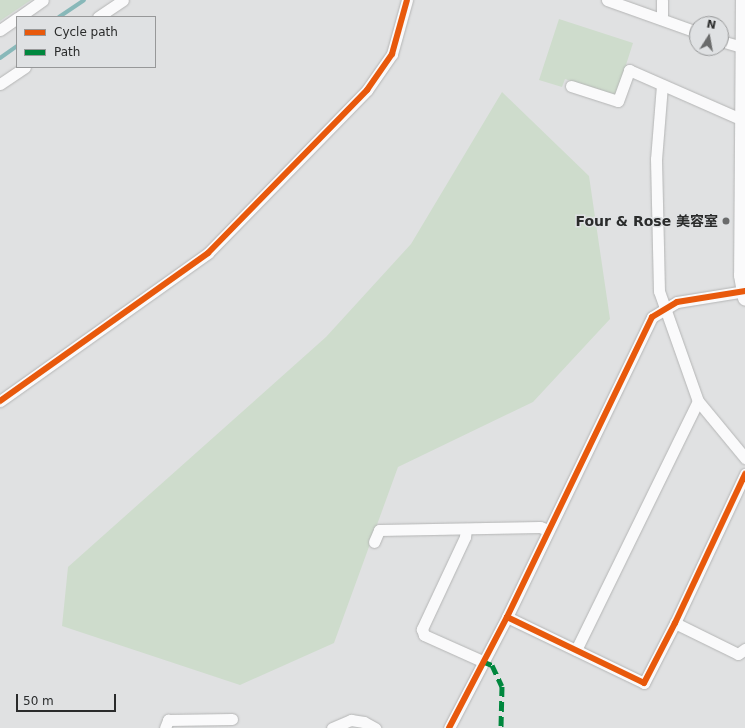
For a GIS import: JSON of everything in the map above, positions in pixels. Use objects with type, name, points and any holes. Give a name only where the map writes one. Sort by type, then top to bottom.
[{"type":"street","points":[[21,16],[43,0]]},
{"type":"street","points":[[99,16],[123,0]]},
{"type":"street","points":[[0,401],[208,254],[367,90],[392,54],[407,0]]},
{"type":"street","points":[[607,0],[689,29]]},
{"type":"street","points":[[662,0],[662,19]]},
{"type":"street","points":[[450,728],[482,661],[507,617],[652,317],[677,302],[744,293],[741,275],[744,48],[743,0]]},
{"type":"street","points":[[0,30],[16,19]]},
{"type":"street","points":[[729,43],[744,48]]},
{"type":"street","points":[[0,84],[24,68]]},
{"type":"street","points":[[571,86],[618,101],[629,70],[743,120]]},
{"type":"street","points":[[662,84],[656,159],[660,291],[698,401],[745,458]]},
{"type":"street","points":[[576,650],[698,401]]},
{"type":"street","points":[[507,617],[644,683],[675,623],[745,474]]},
{"type":"street","points":[[374,542],[379,530],[540,527],[548,530]]},
{"type":"street","points":[[466,529],[465,538],[422,630],[424,635],[482,661]]},
{"type":"street","points":[[675,623],[738,654],[745,649]]},
{"type":"street","points":[[165,728],[168,720],[232,719]]},
{"type":"street","points":[[332,728],[351,720],[364,722],[375,728]]},
{"type":"green space","points":[[0,0],[31,0],[0,21]]},
{"type":"green space","points":[[559,19],[633,43],[616,96],[565,79],[562,87],[539,80]]},
{"type":"green space","points":[[502,92],[589,176],[610,319],[533,402],[398,467],[334,643],[240,685],[62,626],[68,567],[326,337],[411,244]]},
{"type":"waterway","points":[[60,16],[84,0]]},
{"type":"waterway","points":[[0,58],[16,47]]},
{"type":"marked path","points":[[482,661],[492,665],[502,686],[501,728]]},
{"type":"cycle path","points":[[0,401],[208,253],[367,90],[392,54],[407,0]]},
{"type":"cycle path","points":[[449,728],[507,617],[652,317],[677,302],[745,291]]},
{"type":"cycle path","points":[[507,617],[644,683],[675,623],[745,474]]},
{"type":"place","name":"Four & Rose 美容室","points":[[726,221]]}]
